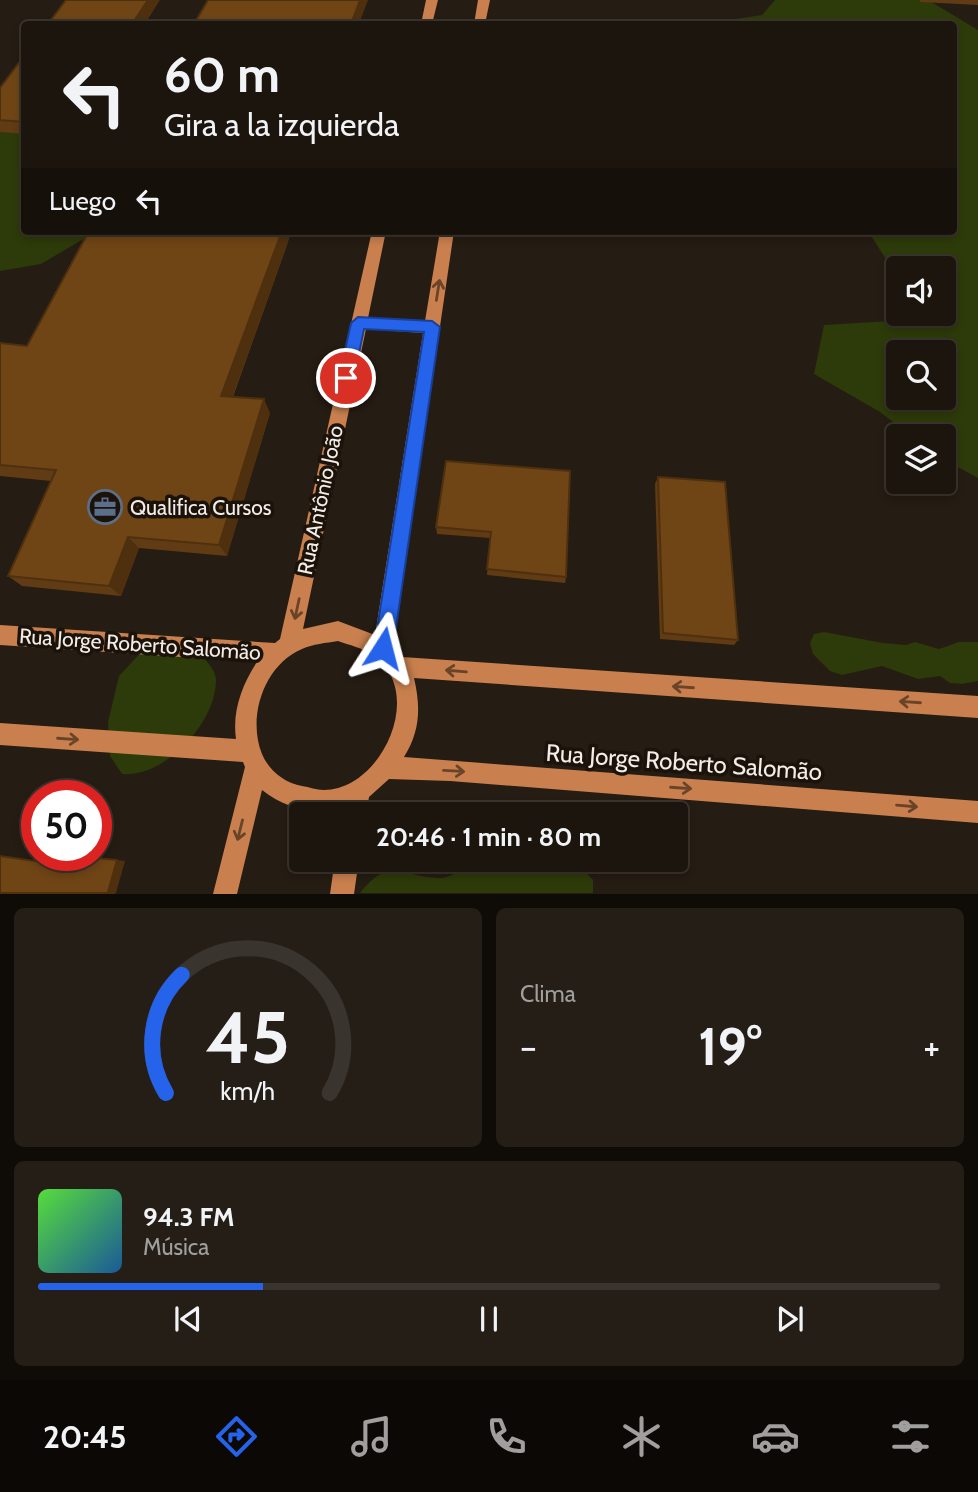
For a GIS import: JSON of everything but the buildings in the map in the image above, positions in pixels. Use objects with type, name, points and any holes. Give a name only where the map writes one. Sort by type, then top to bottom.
[{"type":"main road","points":[[427,21],[432,0]]},
{"type":"main road","points":[[480,21],[484,0]]},
{"type":"main road","name":"Rua Antônio João","points":[[284,649],[378,235]]},
{"type":"main road","points":[[383,648],[446,235]]},
{"type":"main road","points":[[358,323],[432,327]]},
{"type":"main road","points":[[0,734],[253,759],[274,787],[300,799],[329,800],[358,791],[386,768],[400,748],[410,720],[409,692],[400,667],[383,648],[362,636],[338,631],[313,635],[284,649],[268,664],[252,688],[245,715],[253,759],[225,894]]},
{"type":"main road","name":"Rua Jorge Roberto Salomão","points":[[0,635],[284,649]]},
{"type":"main road","points":[[400,667],[978,707]]},
{"type":"main road","name":"Rua Jorge Roberto Salomão","points":[[386,768],[450,770],[978,812]]},
{"type":"main road","points":[[357,802],[358,791]]},
{"type":"main road","points":[[342,894],[345,872]]},
{"type":"green space","points":[[775,0],[928,0],[978,30],[978,478],[956,466],[956,424],[896,424],[814,374],[824,325],[886,321],[886,326],[956,326],[956,256],[886,256],[886,259],[871,235],[957,235],[957,21],[729,21],[762,15]]},
{"type":"green space","points":[[21,112],[21,235],[90,235],[41,264],[0,271],[0,116]]},
{"type":"green space","points":[[824,632],[883,643],[906,645],[915,642],[939,649],[959,642],[978,642],[978,681],[950,683],[940,676],[918,679],[882,666],[842,675],[830,671],[813,654],[810,643],[814,634]]},
{"type":"green space","points":[[145,648],[199,652],[215,675],[214,696],[198,729],[171,757],[138,773],[122,774],[110,756],[108,722],[119,676]]},
{"type":"green space","points":[[385,872],[426,877],[449,876],[457,872],[585,872],[593,880],[593,893],[360,893],[370,881]]},
{"type":"place","name":"Qualifica Cursos","points":[[105,507]]},
{"type":"route","points":[[346,378],[358,323],[432,327],[383,648]]}]
